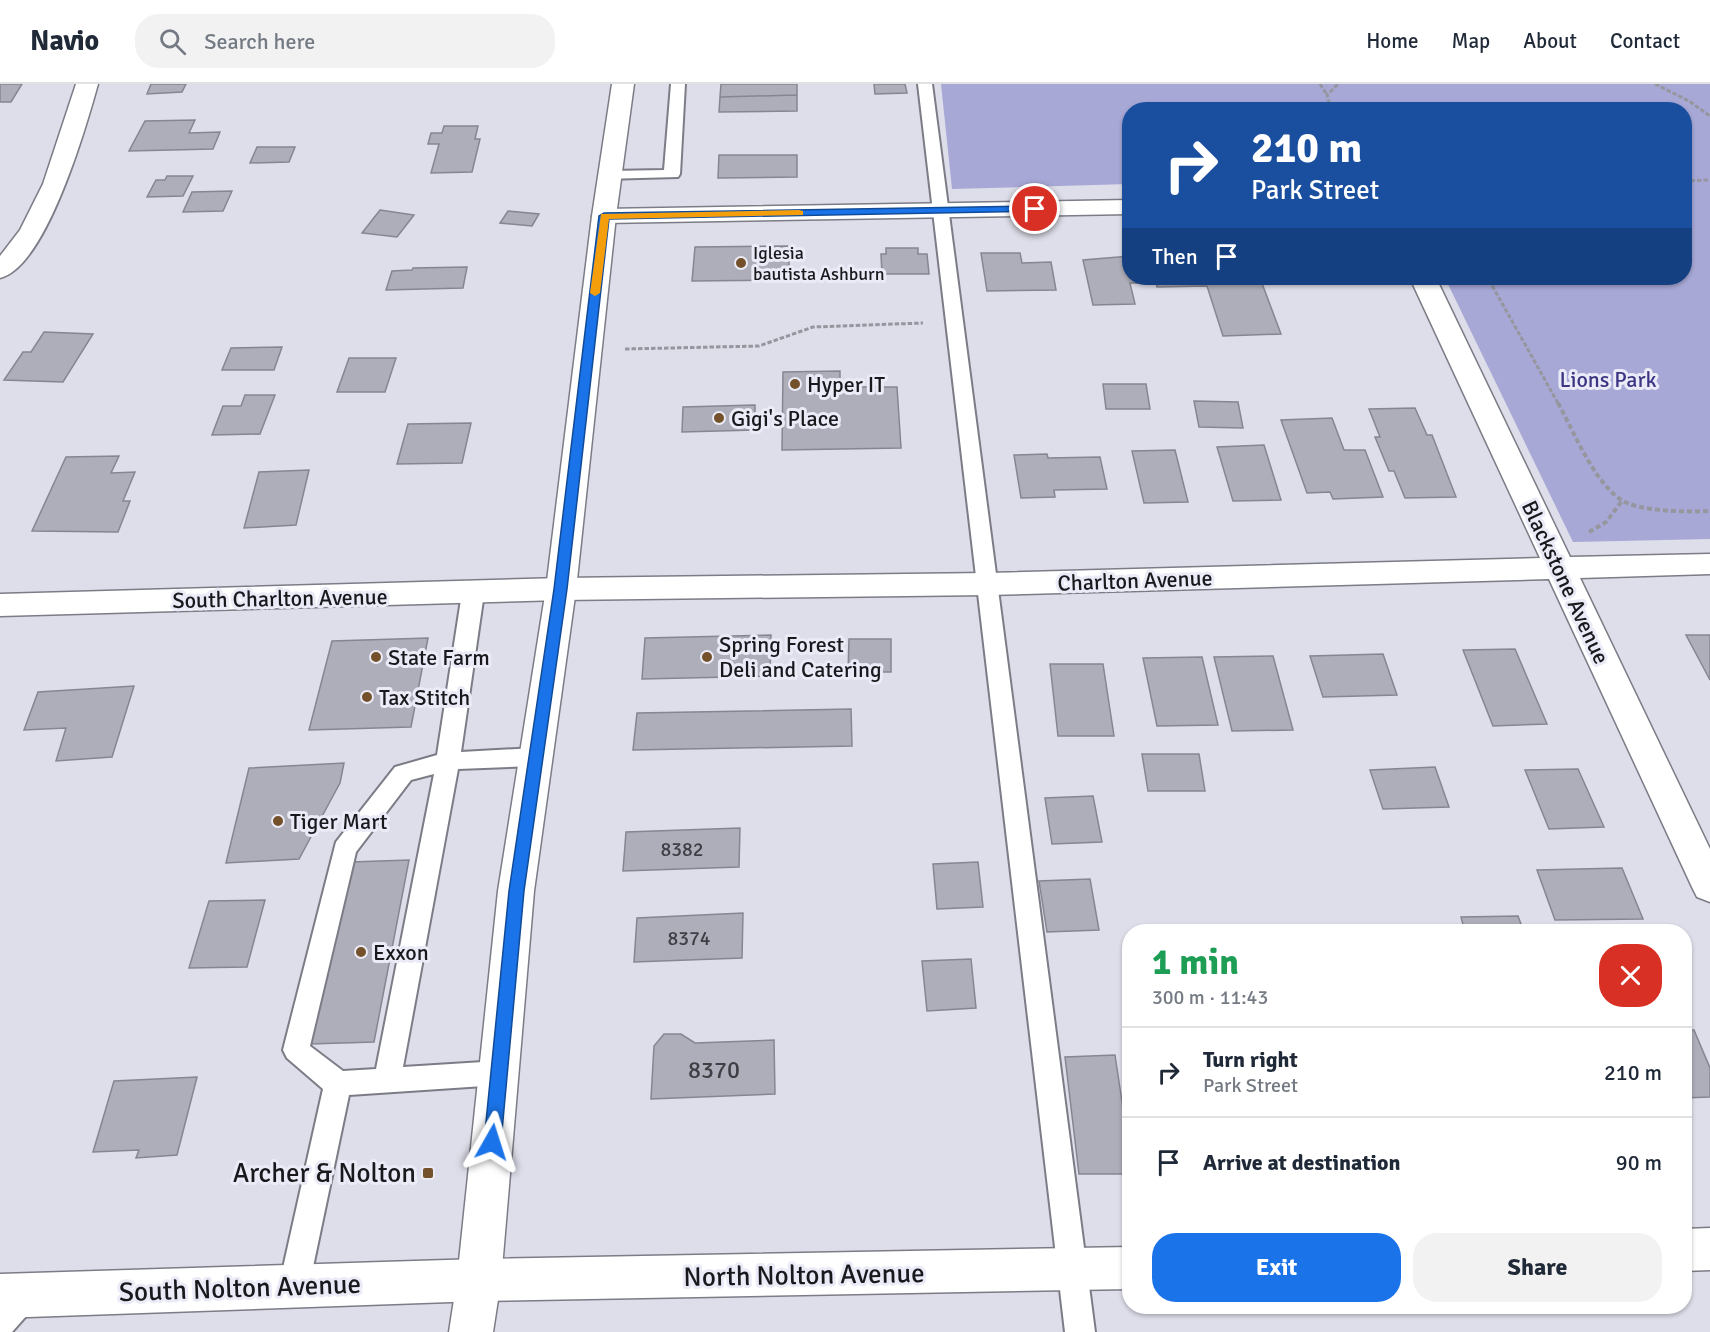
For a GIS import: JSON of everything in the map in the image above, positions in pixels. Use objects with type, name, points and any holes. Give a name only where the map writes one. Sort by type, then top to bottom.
[{"type":"street","points":[[0,271],[16,256],[43,210],[62,165],[87,84]]},
{"type":"street","points":[[471,1332],[479,1280],[516,891],[561,589],[604,216],[623,84]]},
{"type":"street","points":[[604,216],[1122,207]]},
{"type":"street","name":"Blackstone Avenue","points":[[1426,285],[1710,887]]},
{"type":"street","name":"Charlton Avenue","points":[[561,589],[988,584],[1554,558],[1710,564]]},
{"type":"street","name":"South Charlton Avenue","points":[[0,605],[561,589]]},
{"type":"street","points":[[1692,1250],[1710,1249]]},
{"type":"street","name":"North Nolton Avenue","points":[[479,1280],[1122,1268]]},
{"type":"street","name":"South Nolton Avenue","points":[[8,1305],[294,1286],[479,1280]]},
{"type":"lane","points":[[609,176],[672,174],[678,84]]},
{"type":"lane","points":[[925,84],[1080,1332]]},
{"type":"lane","points":[[387,1080],[447,762],[473,593]]},
{"type":"lane","points":[[499,1073],[338,1084],[296,1050],[345,849],[403,773],[447,762],[535,757]]},
{"type":"lane","points":[[294,1286],[338,1084]]},
{"type":"path","points":[[1320,84],[1329,102]]},
{"type":"path","points":[[1327,95],[1338,84]]},
{"type":"path","points":[[1655,84],[1688,102]]},
{"type":"path","points":[[1692,104],[1710,116]]},
{"type":"path","points":[[1692,181],[1710,180]]},
{"type":"path","points":[[1492,285],[1604,485],[1622,501],[1675,513],[1710,511]]},
{"type":"path","points":[[588,350],[759,346],[813,327],[955,322]]},
{"type":"path","points":[[1554,558],[1605,522],[1622,501]]},
{"type":"green space","name":"Lions Park","points":[[941,84],[1710,84],[1710,539],[1573,542],[1448,285],[1692,285],[1692,102],[1122,102],[1122,184],[952,189]]},
{"type":"building","points":[[0,84],[22,84],[11,102],[0,102]]},
{"type":"building","points":[[151,84],[186,84],[182,92],[147,94]]},
{"type":"building","points":[[721,84],[797,84],[797,95],[720,97]]},
{"type":"building","points":[[874,84],[905,84],[907,93],[875,94]]},
{"type":"building","points":[[797,95],[797,111],[719,112],[720,97]]},
{"type":"building","points":[[195,120],[189,133],[220,132],[213,149],[129,151],[145,121]]},
{"type":"building","points":[[444,126],[478,126],[475,139],[480,139],[472,172],[431,173],[439,144],[428,144],[431,133],[442,133]]},
{"type":"building","points":[[257,147],[295,147],[289,162],[250,163]]},
{"type":"building","points":[[719,155],[797,155],[797,177],[718,178]]},
{"type":"building","points":[[167,176],[193,176],[183,196],[147,197],[156,180],[165,180]]},
{"type":"building","points":[[232,191],[223,211],[183,212],[192,192]]},
{"type":"building","points":[[380,210],[414,215],[397,237],[362,233]]},
{"type":"building","points":[[508,211],[539,214],[532,226],[500,223]]},
{"type":"building","name":"Iglesia bautista Ashburn","points":[[789,246],[789,280],[692,281],[695,247]]},
{"type":"building","points":[[886,248],[918,248],[918,254],[927,254],[929,274],[882,274],[881,254],[886,254]]},
{"type":"building","points":[[981,253],[1020,253],[1022,263],[1051,262],[1056,290],[987,291]]},
{"type":"building","points":[[1122,257],[1122,285],[1130,285],[1135,304],[1093,305],[1083,260]]},
{"type":"building","points":[[467,267],[463,288],[386,290],[392,271],[412,270],[413,268]]},
{"type":"building","points":[[1156,285],[1263,285],[1281,334],[1223,336],[1207,286],[1157,287]]},
{"type":"building","points":[[44,332],[93,334],[63,382],[4,380],[23,352],[31,352]]},
{"type":"building","points":[[282,347],[274,370],[222,370],[231,348]]},
{"type":"building","points":[[349,358],[396,358],[385,392],[337,392]]},
{"type":"building","points":[[840,371],[840,387],[897,387],[901,448],[782,450],[783,372]]},
{"type":"building","points":[[1103,384],[1146,384],[1150,409],[1106,409]]},
{"type":"building","points":[[245,395],[275,395],[260,434],[212,435],[223,406],[241,406]]},
{"type":"building","points":[[1194,401],[1238,402],[1243,428],[1199,427]]},
{"type":"building","name":"Gigi's Place","points":[[755,405],[755,430],[682,432],[683,407]]},
{"type":"building","points":[[1415,408],[1427,435],[1432,435],[1456,497],[1405,498],[1394,471],[1389,471],[1375,437],[1380,437],[1369,409]]},
{"type":"building","points":[[1332,418],[1344,450],[1365,450],[1383,497],[1333,499],[1330,492],[1307,493],[1281,420]]},
{"type":"building","points":[[471,423],[462,463],[397,464],[408,424]]},
{"type":"building","points":[[1264,445],[1281,500],[1233,501],[1217,447]]},
{"type":"building","points":[[1175,450],[1188,502],[1144,503],[1132,451]]},
{"type":"building","points":[[1047,454],[1048,458],[1100,457],[1107,489],[1054,490],[1055,497],[1021,498],[1014,455]]},
{"type":"building","points":[[119,456],[111,473],[135,472],[123,501],[130,501],[118,532],[32,531],[66,457]]},
{"type":"building","points":[[309,470],[296,525],[244,528],[259,472]]},
{"type":"building","name":"Spring Forest Deli and Catering","points":[[771,635],[770,676],[642,679],[645,638]]},
{"type":"building","points":[[1686,635],[1710,635],[1710,680]]},
{"type":"building","points":[[428,638],[411,727],[309,730],[332,641]]},
{"type":"building","points":[[849,639],[891,639],[891,672],[848,672]]},
{"type":"building","points":[[1515,649],[1547,724],[1493,726],[1463,650]]},
{"type":"building","points":[[1383,654],[1397,695],[1323,697],[1310,656]]},
{"type":"building","points":[[1273,656],[1293,730],[1232,731],[1214,657]]},
{"type":"building","points":[[1202,657],[1218,725],[1157,726],[1143,658]]},
{"type":"building","points":[[1050,664],[1103,664],[1114,736],[1058,736]]},
{"type":"building","points":[[134,686],[112,757],[56,761],[66,728],[24,730],[38,692]]},
{"type":"building","points":[[851,709],[852,746],[633,750],[637,713]]},
{"type":"building","points":[[1142,754],[1199,754],[1205,791],[1148,791]]},
{"type":"building","name":"Tiger Mart","points":[[344,763],[340,783],[299,859],[226,863],[249,768]]},
{"type":"building","points":[[1435,767],[1449,807],[1383,809],[1370,770]]},
{"type":"building","points":[[1578,769],[1604,827],[1549,829],[1525,770]]},
{"type":"building","points":[[1093,796],[1102,842],[1052,844],[1045,798]]},
{"type":"building","points":[[740,828],[739,867],[623,871],[626,832]]},
{"type":"building","name":"Exxon","points":[[409,860],[374,1042],[310,1044],[351,862]]},
{"type":"building","points":[[978,862],[983,907],[937,909],[933,864]]},
{"type":"building","points":[[1622,868],[1643,919],[1555,920],[1537,870]]},
{"type":"building","points":[[1090,879],[1099,930],[1047,932],[1039,881]]},
{"type":"building","points":[[265,900],[247,967],[189,968],[209,901]]},
{"type":"building","points":[[743,913],[742,958],[634,962],[637,918]]},
{"type":"building","points":[[1518,916],[1521,924],[1463,924],[1461,917]]},
{"type":"building","points":[[971,959],[976,1008],[927,1011],[922,961]]},
{"type":"building","points":[[1692,1030],[1694,1030],[1710,1068],[1710,1097],[1692,1098]]},
{"type":"building","points":[[664,1034],[681,1034],[695,1043],[774,1040],[775,1094],[651,1099],[654,1046]]},
{"type":"building","points":[[1115,1055],[1122,1102],[1122,1174],[1079,1174],[1065,1057]]},
{"type":"building","points":[[197,1077],[177,1155],[136,1158],[139,1150],[93,1152],[114,1081]]},
{"type":"slow traffic","points":[[595,293],[604,216],[799,213]]},
{"type":"place","name":"Iglesia bautista Ashburn","points":[[741,263]]},
{"type":"place","name":"Hyper IT","points":[[795,384]]},
{"type":"place","name":"Gigi's Place","points":[[719,418]]},
{"type":"place","name":"State Farm","points":[[376,657]]},
{"type":"place","name":"Spring Forest Deli and Catering","points":[[707,657]]},
{"type":"place","name":"Tax Stitch","points":[[367,697]]},
{"type":"place","name":"Tiger Mart","points":[[278,821]]},
{"type":"place","name":"Exxon","points":[[361,952]]},
{"type":"place","name":"Archer & Nolton","points":[[428,1173]]},
{"type":"route","points":[[492,1142],[516,891],[561,589],[604,216],[1035,209]]}]
